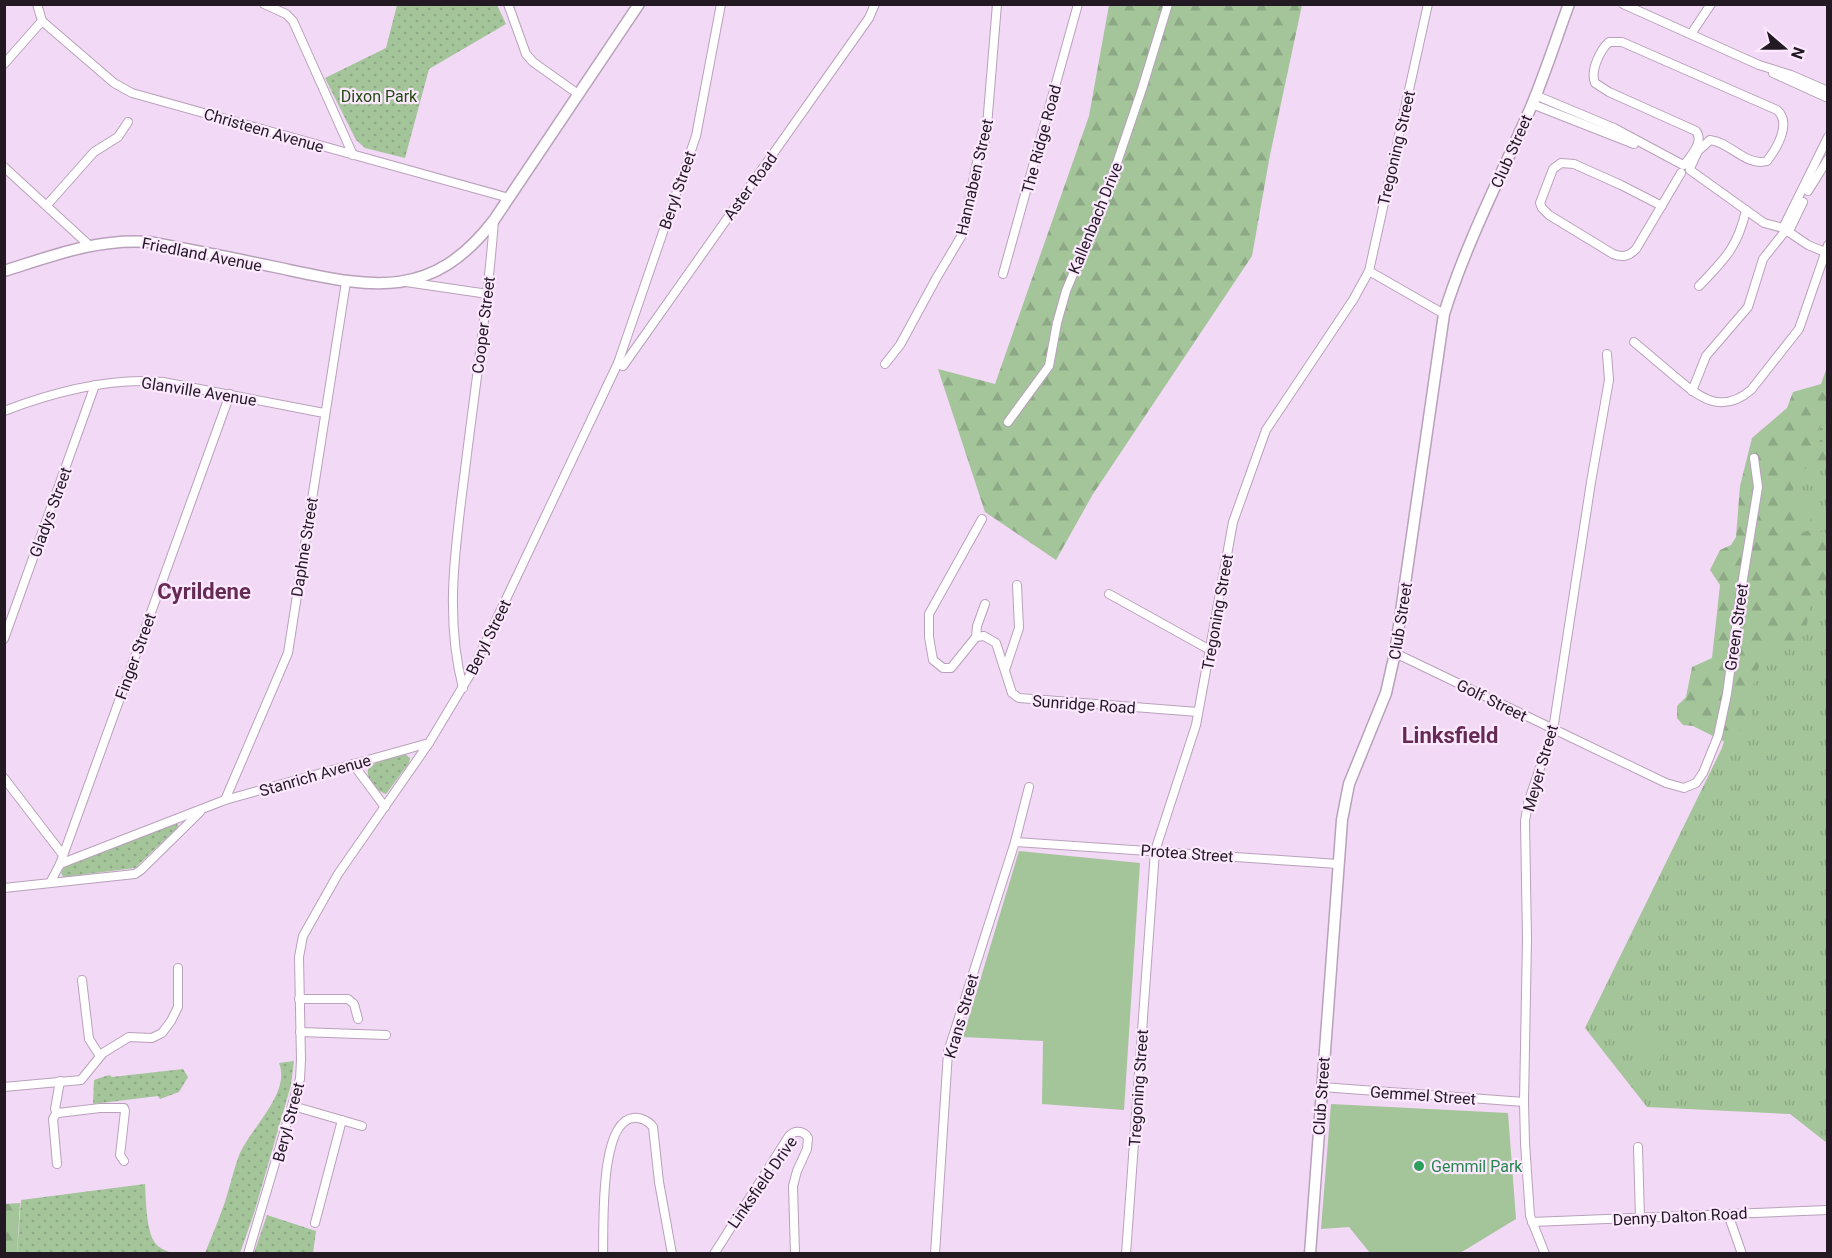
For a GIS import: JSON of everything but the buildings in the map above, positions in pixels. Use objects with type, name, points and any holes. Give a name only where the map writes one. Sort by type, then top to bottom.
[{"type":"main road","name":"Cooper Street","points":[[494,220],[639,4]]},
{"type":"main road","name":"Club Street","points":[[1310,1254],[1338,864],[1345,797],[1386,693],[1395,653],[1444,314],[1476,229],[1534,100],[1569,4]]},
{"type":"main road","name":"Friedland Avenue","points":[[4,272],[90,246],[125,241],[149,242],[346,282],[371,285],[403,282],[448,264],[471,247],[494,220]]},
{"type":"street","points":[[4,64],[42,21],[37,4]]},
{"type":"street","points":[[264,4],[286,14],[293,21],[353,155]]},
{"type":"street","points":[[508,4],[526,54],[532,62],[578,94]]},
{"type":"street","name":"Beryl Street","points":[[248,1254],[293,1106],[301,1071],[298,957],[308,926],[338,874],[429,743],[463,688],[621,365],[696,136],[721,4]]},
{"type":"street","name":"Aster Road","points":[[621,365],[869,18],[875,4]]},
{"type":"street","name":"Hannaben Street","points":[[885,364],[900,345],[962,236],[977,162],[987,134],[997,4]]},
{"type":"street","name":"The Ridge Road","points":[[1004,274],[1078,4]]},
{"type":"street","name":"Kallenbach Drive","points":[[1008,422],[1049,366],[1066,291],[1105,198],[1168,4]]},
{"type":"street","name":"Tregoning Street","points":[[1126,1254],[1155,852],[1166,813],[1194,735],[1233,522],[1266,430],[1353,300],[1369,271],[1428,4]]},
{"type":"street","points":[[1623,4],[1759,64],[1827,91]]},
{"type":"street","points":[[1691,34],[1711,4]]},
{"type":"street","name":"Christeen Avenue","points":[[42,21],[114,83],[132,93],[509,198]]},
{"type":"street","points":[[1662,206],[1622,185],[1574,164],[1564,163],[1553,169],[1540,203],[1548,215],[1613,254],[1623,257],[1635,249],[1698,151],[1710,140],[1718,141],[1753,161],[1767,161],[1783,131],[1785,122],[1777,110],[1622,42],[1609,42],[1603,48],[1593,73],[1595,83],[1609,92],[1696,131],[1700,140],[1685,170]]},
{"type":"street","points":[[1759,64],[1788,81],[1827,98]]},
{"type":"street","points":[[1534,100],[1614,128],[1702,180],[1764,223],[1786,230],[1808,245],[1826,249],[1799,329],[1751,390],[1739,398],[1719,402],[1707,400],[1692,391],[1634,342]]},
{"type":"street","points":[[47,205],[94,152],[118,137],[128,122]]},
{"type":"street","points":[[1786,230],[1827,137]]},
{"type":"street","points":[[1692,391],[1706,356],[1748,308],[1763,259],[1786,230],[1827,159]]},
{"type":"street","points":[[4,167],[90,246]]},
{"type":"street","points":[[1699,286],[1733,248],[1744,222],[1746,210]]},
{"type":"street","name":"Cooper Street","points":[[463,688],[454,629],[452,579],[488,294],[494,220]]},
{"type":"street","points":[[1369,271],[1444,314]]},
{"type":"street","name":"Daphne Street","points":[[225,800],[288,653],[346,282]]},
{"type":"street","name":"Friedland Avenue","points":[[403,282],[488,294]]},
{"type":"street","name":"Meyer Street","points":[[1545,1254],[1532,1222],[1528,1202],[1524,1102],[1527,939],[1525,821],[1528,803],[1553,730],[1609,380],[1607,354]]},
{"type":"street","name":"Glanville Avenue","points":[[4,411],[95,385],[114,382],[157,382],[324,413]]},
{"type":"street","name":"Gladys Street","points":[[4,639],[95,385]]},
{"type":"street","name":"Finger Street","points":[[50,883],[60,864],[230,394]]},
{"type":"street","name":"Green Street","points":[[1689,787],[1696,783],[1703,773],[1718,736],[1724,709],[1758,487],[1754,458]]},
{"type":"street","points":[[982,519],[930,610],[929,637],[933,660],[939,667],[951,668],[976,638],[977,626],[985,604]]},
{"type":"street","points":[[1005,670],[1019,628],[1017,585]]},
{"type":"street","points":[[1109,594],[1210,650]]},
{"type":"street","name":"Sunridge Road","points":[[976,638],[984,636],[996,643],[1012,693],[1019,698],[1198,712]]},
{"type":"street","name":"Golf Street","points":[[1395,653],[1666,783],[1680,788],[1689,787]]},
{"type":"street","name":"Stanrich Avenue","points":[[60,864],[225,800],[429,743]]},
{"type":"street","points":[[353,764],[385,807]]},
{"type":"street","points":[[4,778],[63,855]]},
{"type":"street","name":"Krans Street","points":[[935,1254],[948,1052],[1016,842],[1029,787]]},
{"type":"street","name":"Stanrich Avenue","points":[[4,888],[138,873],[203,808]]},
{"type":"street","name":"Protea Street","points":[[1016,842],[1338,864]]},
{"type":"street","points":[[4,1087],[81,1080],[94,1067],[100,1056],[129,1037],[153,1038],[160,1035],[177,1010],[178,968]]},
{"type":"street","points":[[82,980],[88,1039],[100,1056]]},
{"type":"street","points":[[299,999],[348,999],[354,1004],[358,1019]]},
{"type":"street","points":[[300,1032],[386,1035]]},
{"type":"street","points":[[57,1164],[53,1119],[57,1112],[55,1109],[60,1081]]},
{"type":"street","name":"Gemmel Street","points":[[1322,1087],[1524,1102]]},
{"type":"street","points":[[293,1106],[362,1126]]},
{"type":"street","points":[[57,1112],[110,1107],[124,1108],[120,1155],[124,1161]]},
{"type":"street","points":[[603,1254],[608,1156],[618,1128],[623,1122],[634,1118],[645,1120],[654,1127],[659,1182],[672,1254]]},
{"type":"street","points":[[315,1223],[342,1119]]},
{"type":"street","name":"Linksfield Drive","points":[[714,1254],[789,1136],[799,1131],[806,1135],[809,1143],[793,1186],[795,1254]]},
{"type":"street","points":[[1638,1147],[1640,1218]]},
{"type":"street","name":"Denny Dalton Road","points":[[1532,1222],[1827,1209]]},
{"type":"street","points":[[1728,1214],[1742,1254]]},
{"type":"green space","name":"Dixon Park","points":[[397,5],[497,5],[506,24],[429,69],[405,158],[365,148],[356,140],[325,78],[386,48]]},
{"type":"green space","points":[[1109,5],[1302,5],[1270,155],[1252,256],[1093,494],[1056,560],[985,512],[938,369],[995,384],[1089,116]]},
{"type":"green space","points":[[1827,367],[1827,461],[1816,462],[1808,466],[1796,481],[1793,498],[1797,505],[1815,516],[1804,525],[1798,524],[1797,534],[1810,530],[1827,533],[1827,587],[1818,590],[1810,597],[1806,634],[1795,643],[1766,647],[1752,693],[1754,721],[1742,727],[1727,743],[1693,726],[1683,725],[1677,718],[1677,706],[1686,697],[1692,667],[1712,658],[1720,585],[1710,570],[1720,550],[1731,545],[1736,537],[1740,486],[1752,438],[1787,408],[1793,392],[1821,384]]},
{"type":"green space","points":[[1827,402],[1828,445],[1816,441]]},
{"type":"green space","points":[[1827,448],[1827,1143],[1790,1114],[1647,1107],[1585,1028],[1722,748],[1742,681],[1780,493]]},
{"type":"green space","points":[[405,754],[410,758],[409,763],[386,794],[372,784],[368,769],[378,761]]},
{"type":"green space","points":[[177,822],[178,827],[135,868],[63,877],[61,872],[70,863]]},
{"type":"green space","points":[[1019,851],[1140,863],[1124,1110],[1042,1104],[1043,1041],[963,1037]]},
{"type":"green space","points":[[1645,1029],[1656,1031],[1661,1038],[1660,1059],[1651,1067],[1641,1060],[1638,1050],[1639,1039]]},
{"type":"green space","points":[[294,1061],[291,1085],[240,1253],[205,1253],[225,1202],[240,1153],[280,1086],[279,1063]]},
{"type":"green space","points":[[183,1069],[188,1077],[179,1092],[160,1099],[158,1096],[93,1104],[94,1080],[109,1075],[112,1077]]},
{"type":"green space","name":"Gemmil Park","points":[[1331,1104],[1508,1113],[1516,1219],[1460,1253],[1370,1253],[1349,1227],[1321,1229]]},
{"type":"green space","points":[[145,1184],[147,1215],[152,1237],[158,1246],[172,1253],[17,1253],[21,1200]]},
{"type":"green space","points":[[20,1203],[17,1253],[5,1253],[5,1204]]},
{"type":"green space","points":[[267,1215],[316,1231],[313,1253],[254,1253]]},
{"type":"place","name":"Gemmil Park","points":[[1419,1166]]},
{"type":"district","name":"Cyrildene","points":[[204,591]]},
{"type":"district","name":"Linksfield","points":[[1450,735]]}]
